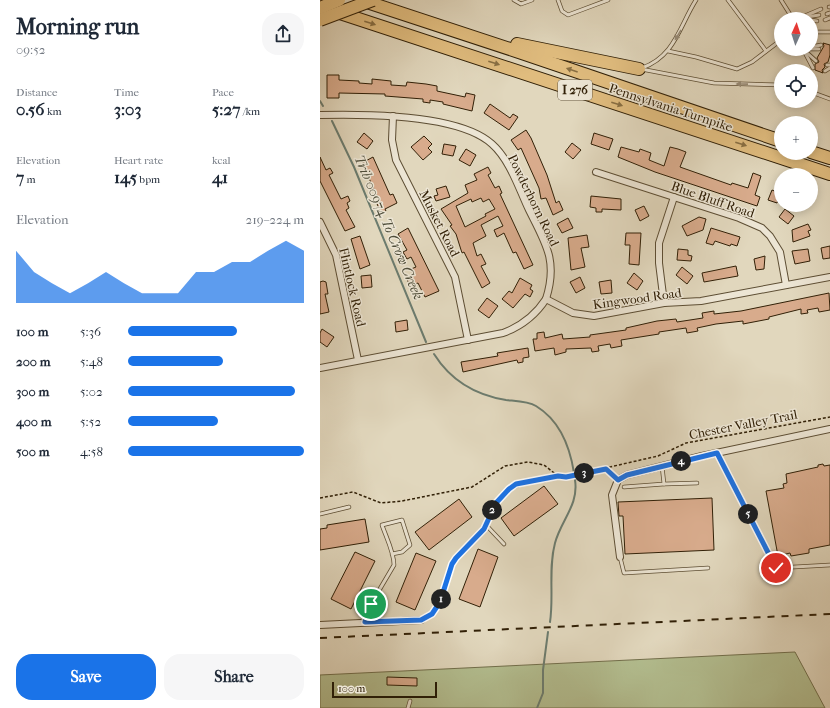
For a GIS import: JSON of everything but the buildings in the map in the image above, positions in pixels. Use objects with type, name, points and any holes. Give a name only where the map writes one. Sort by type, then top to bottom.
[{"type":"highway","points":[[320,7],[340,0]]},
{"type":"highway","name":"Pennsylvania Turnpike","points":[[360,0],[774,139]]},
{"type":"highway","points":[[320,20],[373,0]]},
{"type":"highway","name":"Pennsylvania Turnpike","points":[[320,7],[830,174]]},
{"type":"highway","points":[[441,26],[528,47],[639,69]]},
{"type":"highway","points":[[818,154],[830,158]]},
{"type":"street","name":"Powderhorn Road","points":[[320,115],[393,116],[423,120],[457,127],[482,137],[497,150],[503,158],[547,247],[552,267],[552,278],[546,300]]},
{"type":"street","name":"Musket Road","points":[[393,116],[392,140],[396,160],[454,277],[468,340]]},
{"type":"street","name":"Blue Bluff Road","points":[[596,172],[739,218],[762,228],[770,236],[780,252],[786,285]]},
{"type":"street","points":[[664,303],[659,263],[659,243],[674,197]]},
{"type":"street","name":"Flintlock Road","points":[[320,222],[336,255],[339,265],[358,360]]},
{"type":"street","name":"Kingwood Road","points":[[546,300],[573,313],[594,316],[664,303],[701,301],[830,277]]},
{"type":"street","points":[[320,368],[468,340],[514,329],[531,318],[546,300]]},
{"type":"street","points":[[620,557],[612,494],[614,486],[618,480],[627,475],[662,466],[830,429]]},
{"type":"street","points":[[320,625],[421,620]]},
{"type":"lane","points":[[514,1],[521,4],[532,0]]},
{"type":"lane","points":[[558,0],[562,11],[568,15],[608,0]]},
{"type":"lane","points":[[594,0],[595,5]]},
{"type":"lane","points":[[639,69],[654,64],[668,51],[685,24],[696,0]]},
{"type":"lane","points":[[728,0],[766,51]]},
{"type":"lane","points":[[781,0],[789,12]]},
{"type":"lane","points":[[814,12],[821,9]]},
{"type":"lane","points":[[825,20],[830,18]]},
{"type":"lane","points":[[818,32],[830,32]]},
{"type":"lane","points":[[668,51],[696,57],[737,69],[744,67],[774,45]]},
{"type":"lane","points":[[811,56],[816,61]]},
{"type":"lane","points":[[825,71],[830,68]]},
{"type":"lane","points":[[639,69],[714,83],[774,85]]},
{"type":"lane","points":[[818,95],[830,99]]},
{"type":"lane","points":[[717,453],[776,568],[830,565]]},
{"type":"lane","points":[[662,466],[664,484]]},
{"type":"lane","points":[[421,620],[432,614],[437,609],[452,564],[486,525],[496,503],[509,489],[524,482],[545,480]]},
{"type":"lane","points":[[624,487],[697,483]]},
{"type":"lane","points":[[320,514],[349,507]]},
{"type":"lane","points":[[365,622],[371,604],[394,565],[392,554],[382,525],[402,520],[410,545],[402,552],[392,554]]},
{"type":"lane","points":[[486,525],[504,544]]},
{"type":"lane","points":[[620,557],[624,573],[708,568]]},
{"type":"lane","points":[[408,708],[410,701]]},
{"type":"path","name":"Chester Valley Trail","points":[[545,480],[558,476],[566,477],[606,469],[658,456],[686,443],[830,417]]},
{"type":"path","points":[[320,498],[353,492],[381,504],[402,501],[472,487],[505,466],[528,462],[544,465],[558,476]]},
{"type":"path","points":[[606,469],[618,480]]},
{"type":"green space","points":[[795,652],[825,708],[320,708],[320,675]]},
{"type":"waterway","name":"Trib 00974 To Crow Creek","points":[[320,101],[323,106]]},
{"type":"waterway","name":"Trib 00974 To Crow Creek","points":[[332,121],[354,167],[426,342]]},
{"type":"waterway","name":"Trib 00974 To Crow Creek","points":[[434,354],[448,372],[456,379],[474,390],[495,398],[529,403],[544,412],[557,426],[562,435],[570,454],[574,473]]},
{"type":"waterway","name":"Trib 00974 To Crow Creek","points":[[550,622],[553,553],[558,535],[572,505],[576,489],[575,480]]},
{"type":"waterway","name":"Trib 00974 To Crow Creek","points":[[537,708],[543,693],[543,670],[548,632]]},
{"type":"railway","points":[[320,638],[830,614]]},
{"type":"route","points":[[371,604],[365,622],[421,620],[432,614],[437,609],[440,602],[452,564],[461,552],[484,529],[496,503],[516,484],[545,480],[558,476],[566,477],[606,469],[618,480],[627,475],[717,453],[776,568]]}]
